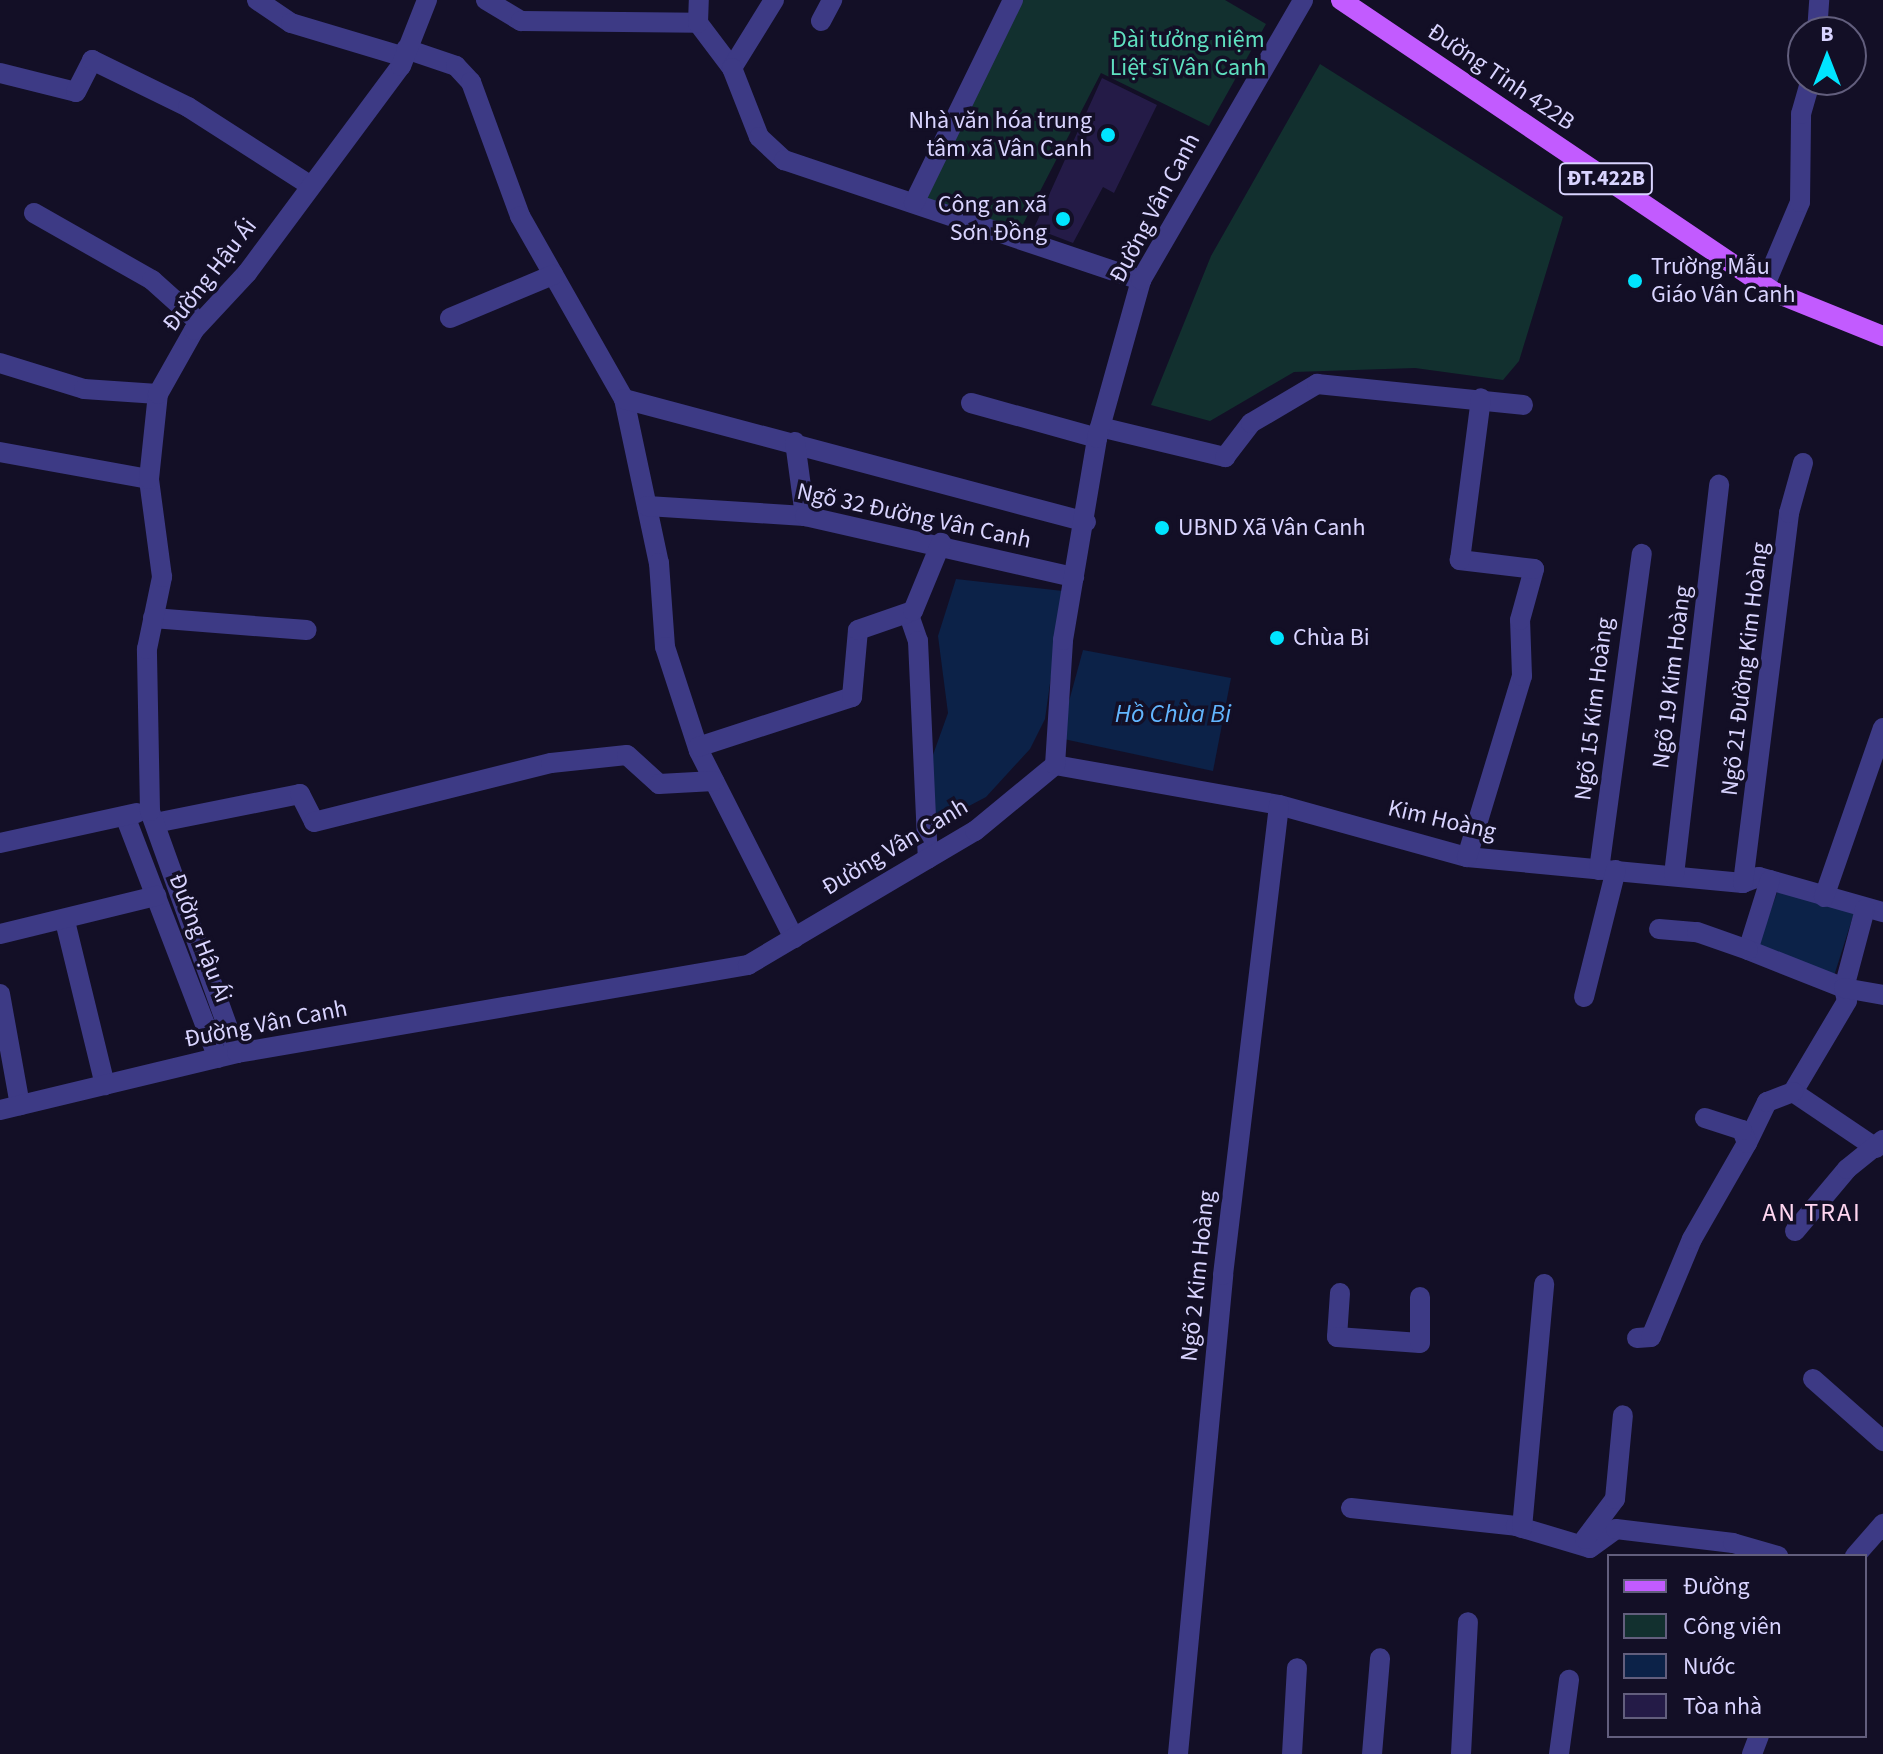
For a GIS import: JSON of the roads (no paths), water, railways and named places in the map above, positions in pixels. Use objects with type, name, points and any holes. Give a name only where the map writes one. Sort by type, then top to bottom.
[{"type":"main road","name":"Đường Tỉnh 422B","points":[[1341,0],[1765,285],[1883,336]]},
{"type":"street","points":[[257,0],[291,23],[456,66],[471,82],[520,216],[624,399],[647,506],[665,647],[698,747],[794,938]]},
{"type":"street","name":"Đường Hậu Ái","points":[[228,1056],[152,817],[147,649],[162,577],[149,479],[158,394],[200,323],[311,186],[405,53],[427,0]]},
{"type":"street","points":[[486,0],[521,21],[698,23]]},
{"type":"street","points":[[699,0],[698,23],[732,68],[759,137],[784,160],[1141,280]]},
{"type":"street","points":[[732,68],[774,0]]},
{"type":"street","points":[[821,21],[832,0]]},
{"type":"street","points":[[914,203],[1013,0]]},
{"type":"street","name":"Đường Vân Canh","points":[[10,1108],[228,1056],[748,965],[975,831],[1055,765],[1074,577],[1086,522],[1099,432],[1141,280],[1303,0]]},
{"type":"street","points":[[0,73],[76,92],[92,60],[188,107],[311,186]]},
{"type":"street","points":[[1765,285],[1800,202],[1801,114],[1806,96]]},
{"type":"street","points":[[34,213],[152,280],[200,323]]},
{"type":"street","points":[[450,318],[553,275]]},
{"type":"street","points":[[0,363],[84,389],[158,394]]},
{"type":"street","points":[[971,403],[1225,457],[1251,423],[1317,384],[1481,398],[1523,405]]},
{"type":"street","points":[[1467,857],[1522,676],[1520,620],[1534,569],[1460,560],[1481,398]]},
{"type":"street","points":[[624,399],[795,442],[1086,522]]},
{"type":"street","points":[[795,442],[805,516]]},
{"type":"street","points":[[0,452],[149,479]]},
{"type":"street","name":"Ngõ 21 Đường Kim Hoàng","points":[[1743,883],[1789,513],[1803,463]]},
{"type":"street","name":"Ngõ 19 Kim Hoàng","points":[[1674,875],[1719,485]]},
{"type":"street","name":"Ngõ 32 Đường Vân Canh","points":[[647,506],[805,516],[941,543],[1074,577]]},
{"type":"street","points":[[698,747],[845,701],[855,692],[858,630],[909,615],[932,579],[941,543]]},
{"type":"street","name":"Ngõ 15 Kim Hoàng","points":[[1584,997],[1608,870],[1642,554]]},
{"type":"street","points":[[909,615],[918,641],[928,859]]},
{"type":"street","points":[[153,618],[307,630]]},
{"type":"street","points":[[1824,897],[1883,728]]},
{"type":"street","points":[[0,843],[125,816],[152,817],[300,794],[314,822],[551,763],[627,755],[659,784],[714,781]]},
{"type":"street","name":"Kim Hoàng","points":[[1055,765],[1279,805],[1467,857],[1743,883],[1770,880],[1874,910]]},
{"type":"street","name":"Ngõ 2 Kim Hoàng","points":[[1178,1754],[1223,1275],[1279,805]]},
{"type":"street","name":"Đường Hậu Ái","points":[[125,816],[156,896],[228,1056]]},
{"type":"street","points":[[1748,950],[1770,880]]},
{"type":"street","points":[[0,934],[65,921],[156,896]]},
{"type":"street","points":[[1637,1338],[1651,1337],[1692,1239],[1767,1102],[1793,1092],[1847,1001],[1844,988],[1874,910]]},
{"type":"street","points":[[65,921],[105,1085]]},
{"type":"street","points":[[1659,929],[1697,932],[1844,988],[1883,995]]},
{"type":"street","points":[[0,994],[10,1108]]},
{"type":"street","points":[[1793,1092],[1879,1144],[1847,1169],[1795,1231]]},
{"type":"street","points":[[1705,1118],[1742,1130],[1747,1143]]},
{"type":"street","points":[[1522,1528],[1544,1284]]},
{"type":"street","points":[[1340,1293],[1337,1337],[1420,1343],[1420,1297]]},
{"type":"street","points":[[1813,1379],[1883,1441]]},
{"type":"street","points":[[1585,1546],[1586,1533],[1615,1499],[1623,1415]]},
{"type":"street","points":[[1351,1508],[1522,1528],[1585,1546],[1616,1529],[1733,1543],[1771,1554]]},
{"type":"street","points":[[1857,1554],[1883,1524]]},
{"type":"street","points":[[1461,1754],[1468,1622]]},
{"type":"street","points":[[1372,1754],[1380,1658]]},
{"type":"street","points":[[1292,1754],[1297,1668]]},
{"type":"street","points":[[1559,1754],[1569,1680]]},
{"type":"water","points":[[956,579],[1063,591],[1045,719],[1030,749],[986,797],[933,825],[929,766],[948,713],[938,636]]},
{"type":"water","name":"Hồ Chùa Bi","points":[[1083,650],[1231,678],[1213,771],[1059,738]]},
{"type":"water","points":[[1778,890],[1854,913],[1833,979],[1756,951]]},
{"type":"place","name":"Nhà văn hóa trung tâm xã Vân Canh","points":[[1108,135]]},
{"type":"place","name":"Công an xã Sơn Đồng","points":[[1063,219]]},
{"type":"place","name":"Trường Mẫu Giáo Vân Canh","points":[[1635,281]]},
{"type":"place","name":"UBND Xã Vân Canh","points":[[1162,528]]},
{"type":"place","name":"Chùa Bi","points":[[1277,638]]},
{"type":"district","name":"AN TRAI","points":[[1812,1213]]},
{"type":"park label","name":"Đài tưởng niệm Liệt sĩ Vân Canh","points":[[1188,54]]}]
